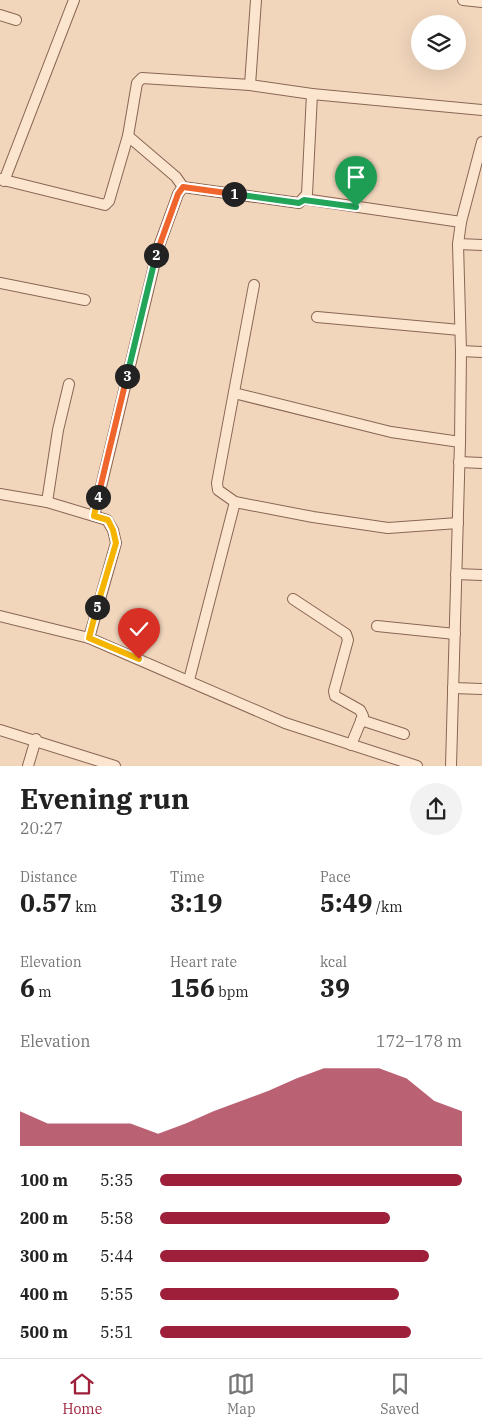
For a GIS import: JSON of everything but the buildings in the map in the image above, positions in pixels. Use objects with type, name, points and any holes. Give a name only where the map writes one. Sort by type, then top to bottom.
[{"type":"street","points":[[74,0],[2,180],[104,204],[109,201],[128,136],[138,83],[142,78],[250,85],[312,94],[482,110]]},
{"type":"street","points":[[250,85],[256,0]]},
{"type":"street","points":[[462,0],[482,2]]},
{"type":"street","points":[[0,15],[16,20]]},
{"type":"street","points":[[128,136],[176,177],[183,187],[299,203],[304,200],[307,194],[312,94]]},
{"type":"street","points":[[451,766],[460,442],[461,351],[458,244],[461,222],[482,142]]},
{"type":"street","points":[[94,516],[158,249],[178,194],[183,187]]},
{"type":"street","points":[[304,200],[461,222]]},
{"type":"street","points":[[458,244],[482,245]]},
{"type":"street","points":[[0,283],[85,300]]},
{"type":"street","points":[[254,285],[217,483],[218,490],[235,502],[313,517],[388,528],[458,523]]},
{"type":"street","points":[[317,317],[460,330]]},
{"type":"street","points":[[461,351],[482,352]]},
{"type":"street","points":[[47,502],[58,430],[69,384]]},
{"type":"street","points":[[234,393],[391,432],[460,442]]},
{"type":"street","points":[[459,462],[482,463]]},
{"type":"street","points":[[0,494],[47,502],[108,520],[116,543],[89,638]]},
{"type":"street","points":[[190,680],[235,502]]},
{"type":"street","points":[[456,574],[482,576]]},
{"type":"street","points":[[294,599],[346,634],[348,640],[334,691],[335,696],[360,710],[363,716],[351,745]]},
{"type":"street","points":[[0,616],[89,638],[285,722],[417,766]]},
{"type":"street","points":[[377,626],[455,634]]},
{"type":"street","points":[[453,688],[482,689]]},
{"type":"street","points":[[361,720],[404,734]]},
{"type":"street","points":[[0,730],[36,739],[115,766]]},
{"type":"street","points":[[28,766],[36,739]]},
{"type":"route","points":[[139,659],[89,638],[116,543],[108,520],[94,516],[158,249],[178,194],[183,187],[299,203],[304,200],[356,207]]}]
